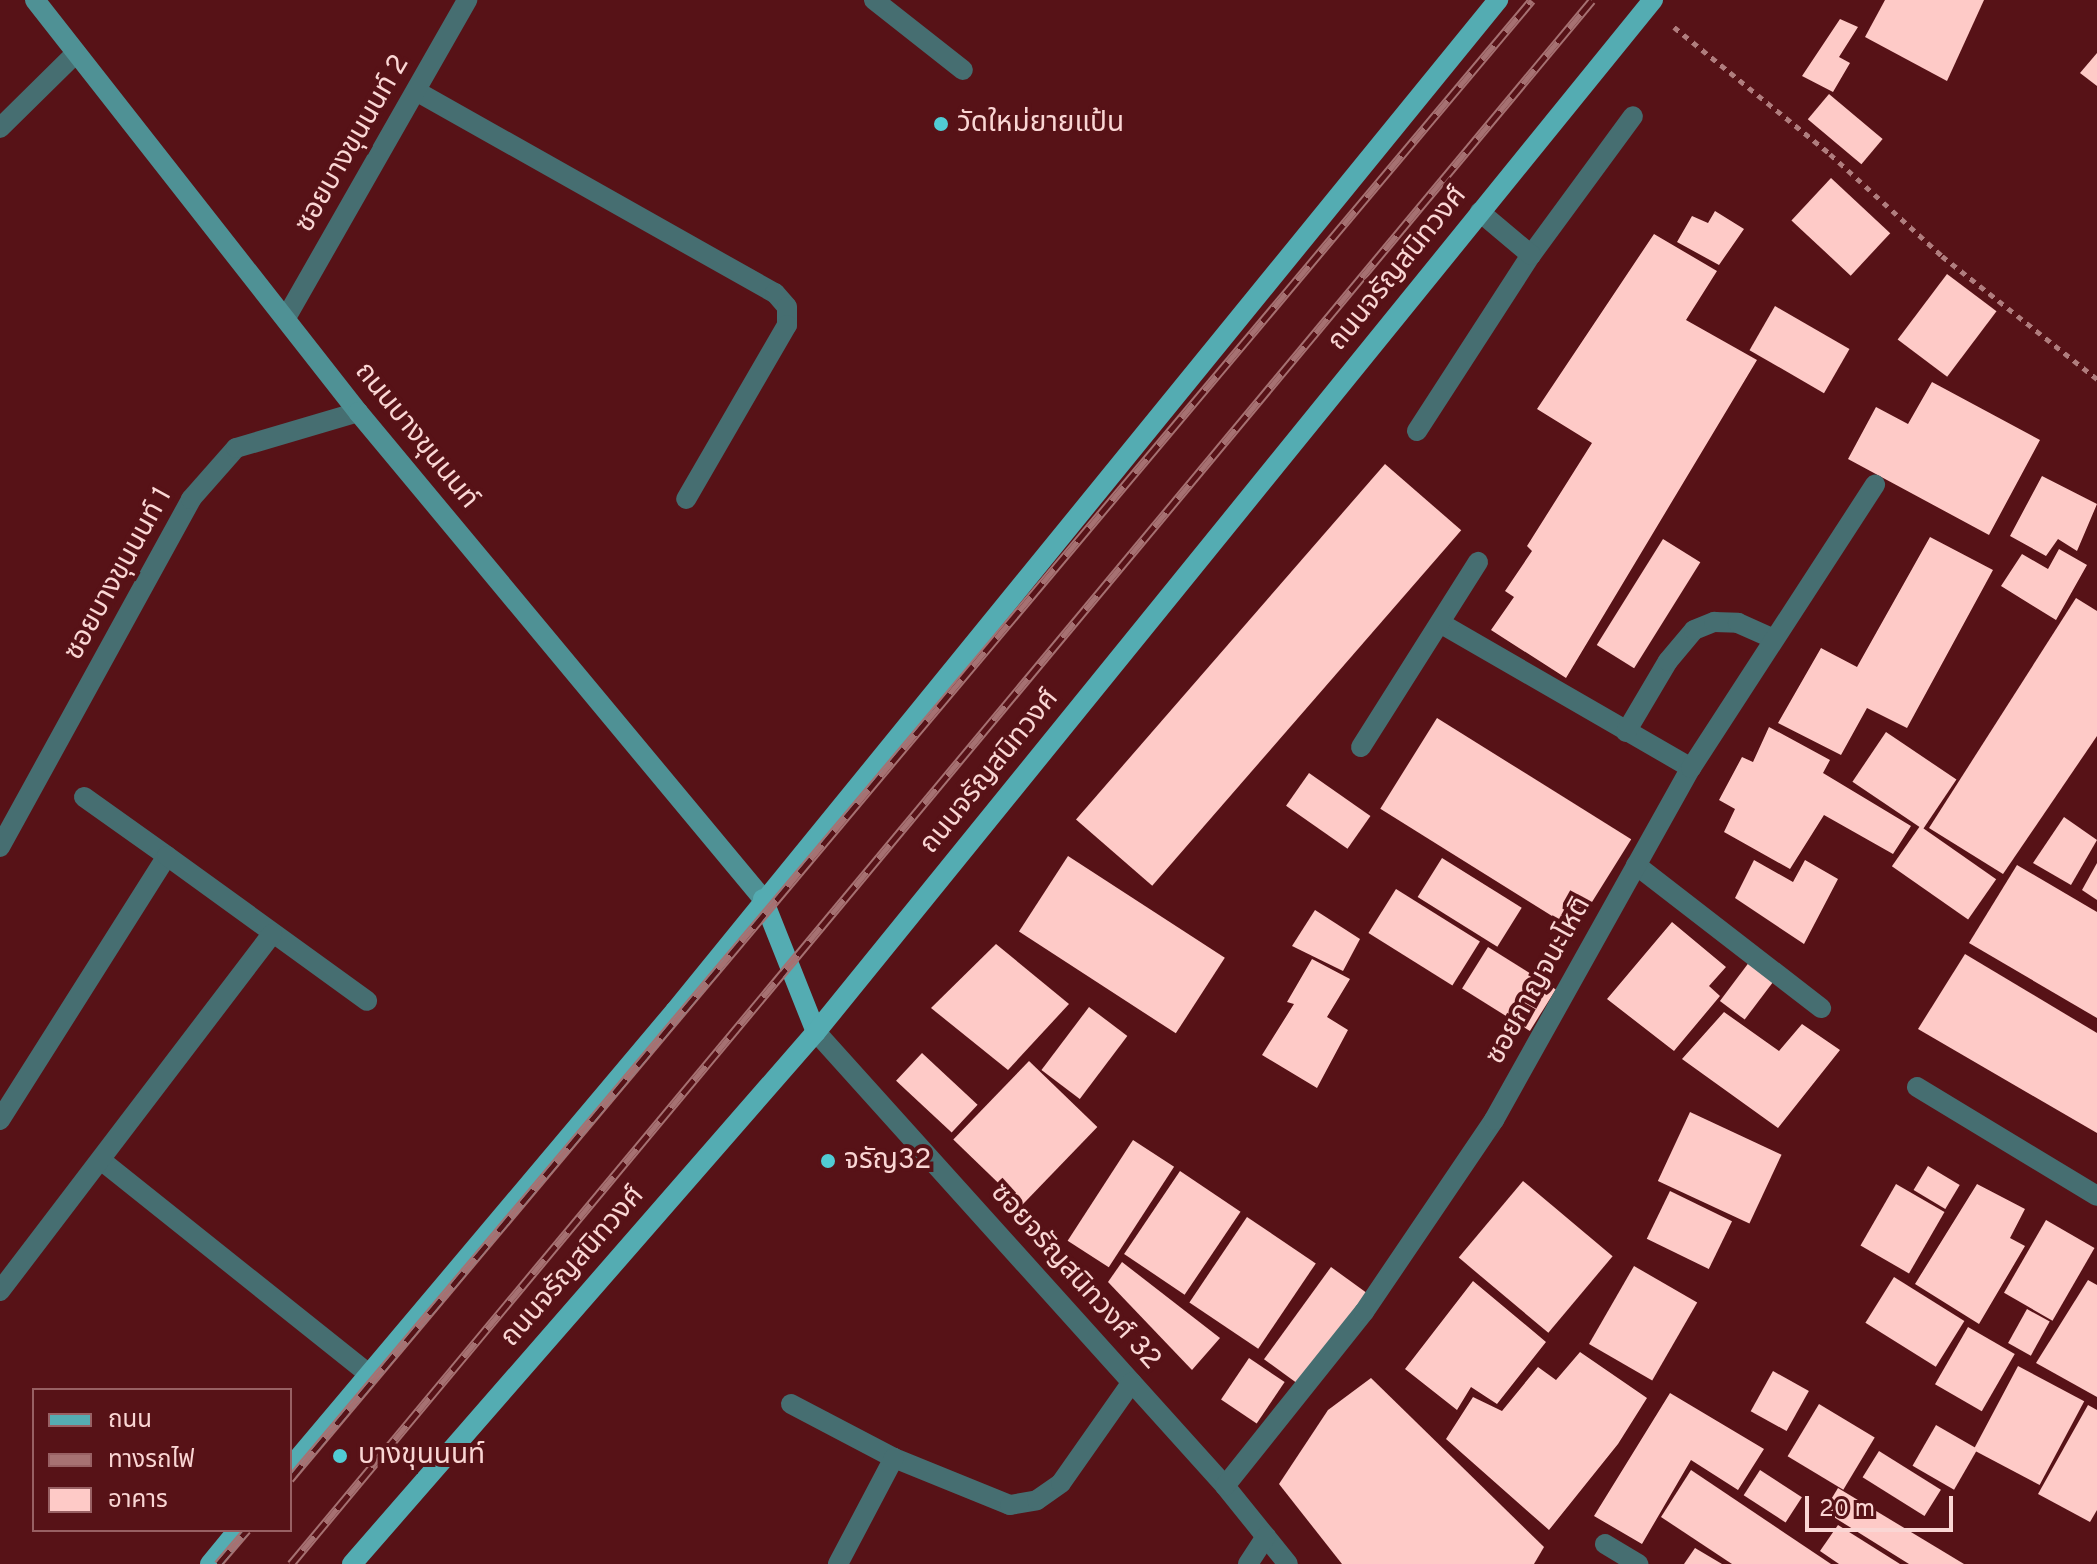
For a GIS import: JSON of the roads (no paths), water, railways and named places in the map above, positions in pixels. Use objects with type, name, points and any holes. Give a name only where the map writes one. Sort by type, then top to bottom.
[{"type":"main road","points":[[292,1466],[763,899],[1498,0]]},
{"type":"main road","name":"ถนนจรัญสนิทวงศ์","points":[[352,1564],[816,1032],[1653,0]]},
{"type":"main road","points":[[763,899],[816,1032]]},
{"type":"main road","points":[[210,1564],[236,1532]]},
{"type":"street","name":"ถนนบางขุนนนท์","points":[[35,0],[287,316],[358,412],[763,899]]},
{"type":"street","name":"ซอยบางขุนนนท์ 2","points":[[287,316],[467,0]]},
{"type":"street","points":[[874,0],[963,70]]},
{"type":"street","points":[[0,128],[76,53]]},
{"type":"street","points":[[416,91],[775,293],[787,307],[787,325],[686,499]]},
{"type":"street","points":[[1417,431],[1531,255],[1633,116]]},
{"type":"street","points":[[1480,212],[1531,255]]},
{"type":"street","name":"ซอยบางขุนนนท์ 1","points":[[0,847],[191,499],[236,448],[358,412]]},
{"type":"street","name":"ซอยกาญจนะโหติ","points":[[1225,1486],[1364,1312],[1494,1120],[1691,768],[1875,485]]},
{"type":"street","points":[[1361,747],[1478,562]]},
{"type":"street","points":[[1626,732],[1668,661],[1694,630],[1714,622],[1738,623],[1774,639]]},
{"type":"street","points":[[1440,623],[1691,768]]},
{"type":"street","points":[[84,797],[367,1001]]},
{"type":"street","points":[[0,1120],[167,856]]},
{"type":"street","points":[[1636,865],[1821,1008]]},
{"type":"street","points":[[0,1291],[272,934]]},
{"type":"street","name":"ซอยจรัญสนิทวงศ์ 32","points":[[816,1032],[1225,1486],[1288,1564]]},
{"type":"street","points":[[1917,1087],[2097,1196]]},
{"type":"street","points":[[102,1161],[369,1374]]},
{"type":"street","points":[[791,1404],[894,1458],[1010,1505],[1037,1500],[1061,1483],[1132,1382]]},
{"type":"street","points":[[838,1564],[894,1458]]},
{"type":"street","points":[[1248,1564],[1266,1536]]},
{"type":"street","points":[[1605,1544],[1638,1564]]},
{"type":"railway","points":[[292,1477],[1532,0]]},
{"type":"railway","points":[[291,1564],[1592,0]]},
{"type":"railway","points":[[218,1564],[245,1532]]},
{"type":"place","name":"วัดใหม่ยายแป้น","points":[[941,124]]},
{"type":"place","name":"จรัญ32","points":[[828,1161]]},
{"type":"place","name":"บางขุนนนท์","points":[[340,1456]]}]
